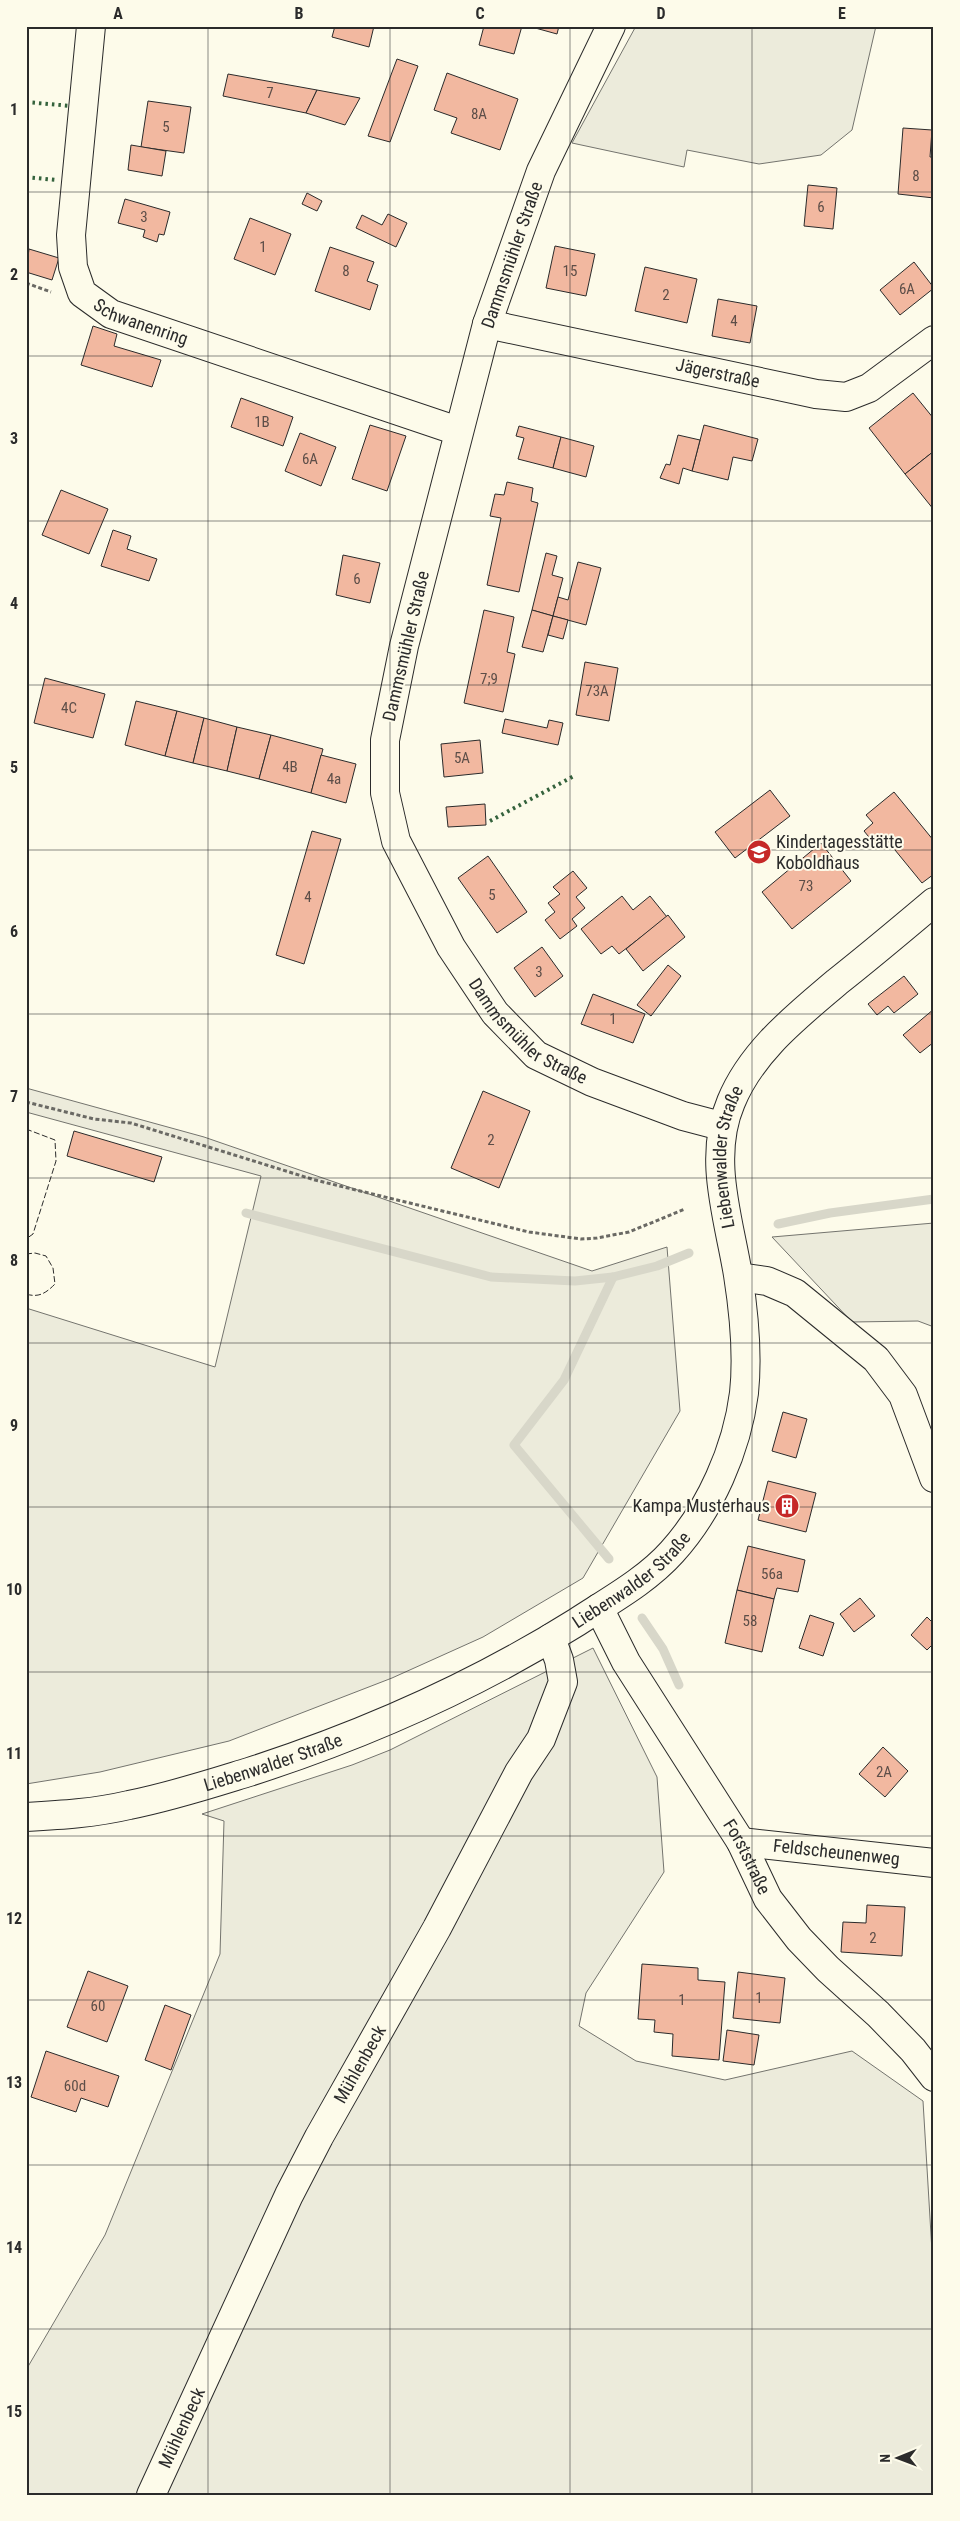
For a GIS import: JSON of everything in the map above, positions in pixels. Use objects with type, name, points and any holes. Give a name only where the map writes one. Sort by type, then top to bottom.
[{"type":"street","name":"Schwanenring","points":[[92,26],[71,235],[73,267],[82,293],[112,314],[458,431]]},
{"type":"street","name":"Dammsmühler Straße","points":[[611,26],[541,171],[487,324],[404,646],[385,740],[385,793],[396,841],[450,947],[496,1013],[536,1055],[592,1082],[679,1114],[722,1126]]},
{"type":"street","name":"Jägerstraße","points":[[487,324],[816,394],[846,398],[869,388],[934,340]]},
{"type":"street","name":"Liebenwalder Straße","points":[[26,1817],[75,1814],[128,1806],[190,1790],[344,1740],[465,1685],[551,1638],[641,1579],[671,1553],[697,1519],[730,1454],[744,1395],[745,1341],[739,1277],[720,1170],[722,1126],[744,1074],[773,1038],[934,902]]},
{"type":"street","points":[[739,1277],[767,1281],[795,1293],[876,1358],[903,1395],[934,1478]]},
{"type":"street","name":"Forststraße","points":[[599,1608],[626,1662],[741,1842],[768,1899],[799,1939],[828,1970],[878,2014],[913,2050],[934,2077]]},
{"type":"street","name":"Mühlenbeck","points":[[151,2495],[289,2194],[437,1928],[519,1772],[542,1739],[563,1682],[559,1660],[551,1638]]},
{"type":"street","name":"Feldscheunenweg","points":[[741,1842],[934,1863]]},
{"type":"path","points":[[26,1102],[94,1119],[131,1124],[315,1180],[528,1232],[581,1239],[629,1232],[685,1209]]},
{"type":"shaded area","points":[[636,26],[876,26],[852,130],[821,155],[759,164],[687,150],[684,167],[572,143]]},
{"type":"shaded area","points":[[26,1088],[204,1137],[592,1271],[667,1247],[680,1411],[583,1578],[483,1637],[392,1678],[229,1741],[100,1772],[26,1784],[26,1308],[215,1367],[261,1176],[26,1112]]},
{"type":"shaded area","points":[[934,1223],[934,1327],[918,1321],[852,1322],[772,1237]]},
{"type":"shaded area","points":[[593,1648],[657,1777],[664,1872],[586,1993],[579,2026],[636,2061],[725,2080],[852,2051],[923,2101],[934,2285],[934,2495],[26,2495],[26,2370],[105,2235],[220,1954],[224,1821],[202,1814],[352,1765],[390,1750]]},
{"type":"building","points":[[335,26],[374,26],[369,47],[332,37]]},
{"type":"building","points":[[484,26],[522,26],[514,54],[479,45]]},
{"type":"building","points":[[528,26],[559,26],[557,34]]},
{"type":"building","points":[[397,59],[418,66],[390,142],[368,136]]},
{"type":"building","points":[[447,73],[518,99],[500,150],[451,133],[457,118],[434,110]]},
{"type":"building","points":[[228,74],[317,90],[306,113],[223,96]]},
{"type":"building","points":[[317,90],[360,98],[345,125],[306,113]]},
{"type":"building","points":[[148,101],[191,107],[184,153],[141,147]]},
{"type":"building","points":[[903,128],[932,130],[930,157],[934,157],[934,198],[898,194]]},
{"type":"building","points":[[131,145],[166,151],[162,176],[128,170]]},
{"type":"building","points":[[808,185],[837,188],[833,229],[804,226]]},
{"type":"building","points":[[307,193],[322,201],[317,211],[302,204]]},
{"type":"building","points":[[125,199],[170,212],[164,235],[159,234],[157,242],[143,237],[145,230],[118,223]]},
{"type":"building","points":[[388,214],[407,223],[396,247],[356,228],[362,215],[382,225]]},
{"type":"building","points":[[250,218],[291,234],[275,275],[234,259]]},
{"type":"building","points":[[555,246],[595,254],[586,296],[546,288]]},
{"type":"building","points":[[330,247],[374,262],[367,281],[378,285],[370,310],[315,291]]},
{"type":"building","points":[[29,249],[59,258],[52,280],[26,272]]},
{"type":"building","points":[[914,262],[934,288],[900,315],[880,290]]},
{"type":"building","points":[[645,267],[697,279],[687,323],[635,311]]},
{"type":"building","points":[[718,299],[757,306],[750,343],[712,336]]},
{"type":"building","points":[[93,326],[117,334],[114,346],[161,360],[152,387],[81,365]]},
{"type":"building","points":[[913,393],[934,419],[934,451],[905,474],[869,428]]},
{"type":"building","points":[[241,398],[293,417],[283,446],[231,427]]},
{"type":"building","points":[[370,425],[406,436],[387,491],[352,479]]},
{"type":"building","points":[[704,425],[758,439],[752,461],[733,457],[728,480],[692,471]]},
{"type":"building","points":[[519,426],[561,437],[553,468],[518,459],[524,438],[516,436]]},
{"type":"building","points":[[300,433],[336,447],[321,486],[285,471]]},
{"type":"building","points":[[678,435],[700,440],[692,471],[683,468],[679,484],[660,478],[666,464],[670,465]]},
{"type":"building","points":[[561,437],[594,446],[586,477],[553,468]]},
{"type":"building","points":[[934,451],[934,510],[905,474]]},
{"type":"building","points":[[507,482],[533,488],[531,501],[538,503],[519,592],[487,585],[501,518],[490,516],[495,494],[504,495]]},
{"type":"building","points":[[61,490],[108,509],[89,554],[42,535]]},
{"type":"building","points":[[113,530],[131,536],[127,549],[157,559],[149,581],[101,566]]},
{"type":"building","points":[[546,553],[557,556],[552,575],[563,578],[553,616],[532,610]]},
{"type":"building","points":[[343,555],[380,563],[370,603],[336,595]]},
{"type":"building","points":[[578,562],[601,568],[586,625],[553,616],[558,597],[568,600]]},
{"type":"building","points":[[484,610],[514,617],[507,652],[515,654],[503,712],[464,703]]},
{"type":"building","points":[[532,610],[553,616],[543,652],[522,647]]},
{"type":"building","points":[[553,616],[568,620],[563,639],[548,635]]},
{"type":"building","points":[[585,662],[618,668],[609,721],[576,715]]},
{"type":"building","points":[[45,678],[105,694],[93,738],[34,723]]},
{"type":"building","points":[[136,701],[177,711],[165,756],[125,745]]},
{"type":"building","points":[[177,711],[204,718],[193,763],[165,756]]},
{"type":"building","points":[[204,718],[237,727],[227,771],[193,763]]},
{"type":"building","points":[[505,719],[547,728],[549,720],[563,723],[558,745],[502,733]]},
{"type":"building","points":[[237,727],[271,735],[259,779],[227,771]]},
{"type":"building","points":[[271,735],[323,749],[311,793],[259,779]]},
{"type":"building","points":[[480,740],[483,773],[444,777],[441,744]]},
{"type":"building","points":[[321,755],[356,764],[346,803],[311,793]]},
{"type":"building","points":[[770,790],[790,816],[735,858],[715,832]]},
{"type":"building","points":[[894,792],[934,841],[934,874],[922,883],[886,839],[877,847],[864,831],[873,823],[866,815]]},
{"type":"building","points":[[485,804],[486,825],[448,827],[446,807]]},
{"type":"building","points":[[312,831],[341,839],[304,964],[276,955]]},
{"type":"building","points":[[821,843],[851,881],[792,929],[762,892]]},
{"type":"building","points":[[488,856],[527,912],[497,933],[458,878]]},
{"type":"building","points":[[573,871],[587,888],[576,897],[585,908],[572,919],[577,926],[560,939],[545,920],[555,912],[548,903],[560,894],[553,887]]},
{"type":"building","points":[[622,896],[633,910],[650,896],[667,917],[619,954],[612,946],[601,954],[581,929]]},
{"type":"building","points":[[668,915],[685,937],[643,971],[626,949]]},
{"type":"building","points":[[542,947],[563,976],[535,997],[514,968]]},
{"type":"building","points":[[668,965],[681,976],[651,1016],[637,1005]]},
{"type":"building","points":[[904,976],[918,994],[894,1013],[888,1006],[877,1015],[868,1004]]},
{"type":"building","points":[[593,994],[645,1014],[633,1043],[581,1024]]},
{"type":"building","points":[[934,1009],[934,1042],[920,1053],[903,1035]]},
{"type":"building","points":[[483,1091],[530,1111],[499,1188],[451,1168]]},
{"type":"building","points":[[74,1131],[162,1157],[154,1182],[67,1156]]},
{"type":"building","points":[[783,1412],[807,1419],[796,1458],[772,1451]]},
{"type":"building","name":"Kampa Musterhaus","points":[[768,1481],[816,1493],[806,1532],[758,1520]]},
{"type":"building","points":[[748,1546],[805,1560],[798,1592],[777,1588],[774,1599],[737,1590]]},
{"type":"building","points":[[737,1590],[774,1599],[762,1652],[725,1643]]},
{"type":"building","points":[[860,1598],[875,1616],[854,1632],[840,1614]]},
{"type":"building","points":[[810,1615],[834,1623],[823,1656],[799,1648]]},
{"type":"building","points":[[927,1617],[934,1624],[934,1643],[927,1650],[911,1635]]},
{"type":"building","points":[[883,1747],[908,1771],[885,1797],[859,1774]]},
{"type":"building","points":[[867,1905],[905,1907],[902,1956],[841,1952],[843,1922],[866,1923]]},
{"type":"building","points":[[642,1964],[698,1968],[698,1980],[725,1982],[719,2060],[672,2056],[673,2034],[654,2032],[655,2020],[638,2019]]},
{"type":"building","points":[[88,1971],[128,1986],[107,2042],[67,2027]]},
{"type":"building","points":[[738,1972],[785,1978],[780,2023],[733,2018]]},
{"type":"building","points":[[165,2005],[191,2015],[171,2070],[145,2060]]},
{"type":"building","points":[[727,2030],[759,2035],[754,2065],[723,2061]]},
{"type":"building","points":[[46,2051],[119,2076],[108,2107],[81,2098],[76,2112],[31,2097]]},
{"type":"waterway","points":[[778,1224],[830,1213],[934,1199]]},
{"type":"waterway","points":[[246,1213],[491,1277],[575,1281],[613,1277],[657,1266],[689,1253]]},
{"type":"waterway","points":[[609,1559],[514,1445],[564,1380],[613,1277]]},
{"type":"waterway","points":[[642,1618],[663,1649],[679,1685]]},
{"type":"hedge","points":[[26,102],[71,106]]},
{"type":"hedge","points":[[26,177],[56,180]]},
{"type":"hedge","points":[[490,821],[574,776]]},
{"type":"fence","points":[[26,1129],[55,1140],[56,1161],[33,1234],[26,1239]]},
{"type":"fence","points":[[26,1254],[35,1253],[46,1256],[53,1268],[55,1284],[42,1294],[26,1294]]},
{"type":"place","name":"Kindertagesstätte Koboldhaus","points":[[759,852]]},
{"type":"place","name":"Kampa Musterhaus","points":[[787,1506]]}]
